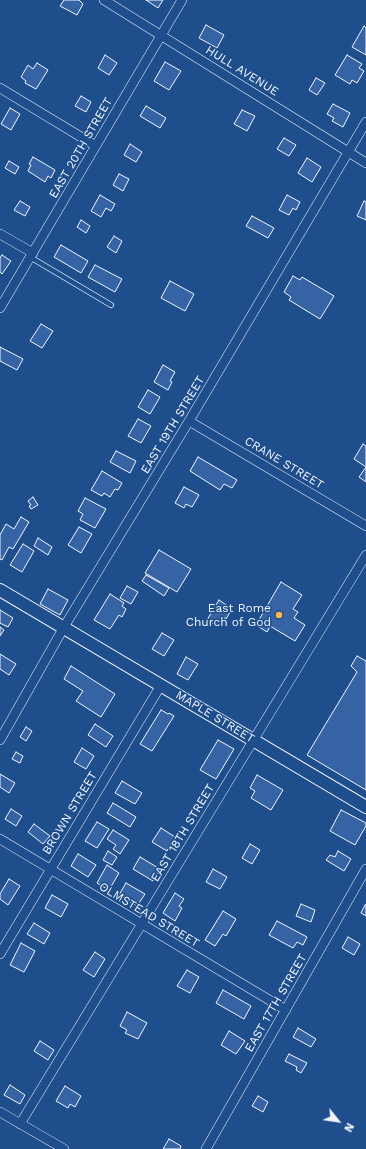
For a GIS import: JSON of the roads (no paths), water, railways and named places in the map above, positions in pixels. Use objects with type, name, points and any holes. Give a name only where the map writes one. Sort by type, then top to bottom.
[{"type":"main road","name":"MAPLE STREET","points":[[0,590],[366,807]]},
{"type":"street","name":"HULL AVENUE","points":[[104,0],[366,163]]},
{"type":"street","name":"EAST 20TH STREET","points":[[0,308],[182,0]]},
{"type":"street","points":[[0,88],[96,146]]},
{"type":"street","name":"EAST 19TH STREET","points":[[0,740],[64,627],[366,122]]},
{"type":"street","points":[[0,234],[32,255]]},
{"type":"street","name":"CRANE STREET","points":[[189,420],[366,526]]},
{"type":"street","name":"EAST 18TH STREET","points":[[20,1124],[366,555]]},
{"type":"street","name":"BROWN STREET","points":[[0,954],[161,685]]},
{"type":"street","name":"OLMSTEAD STREET","points":[[0,839],[286,1010]]},
{"type":"street","name":"EAST 17TH STREET","points":[[206,1149],[366,869]]},
{"type":"street","points":[[0,1112],[64,1149]]},
{"type":"lane","points":[[32,255],[111,304]]},
{"type":"place","name":"East Rome Church of God","points":[[279,615]]}]
